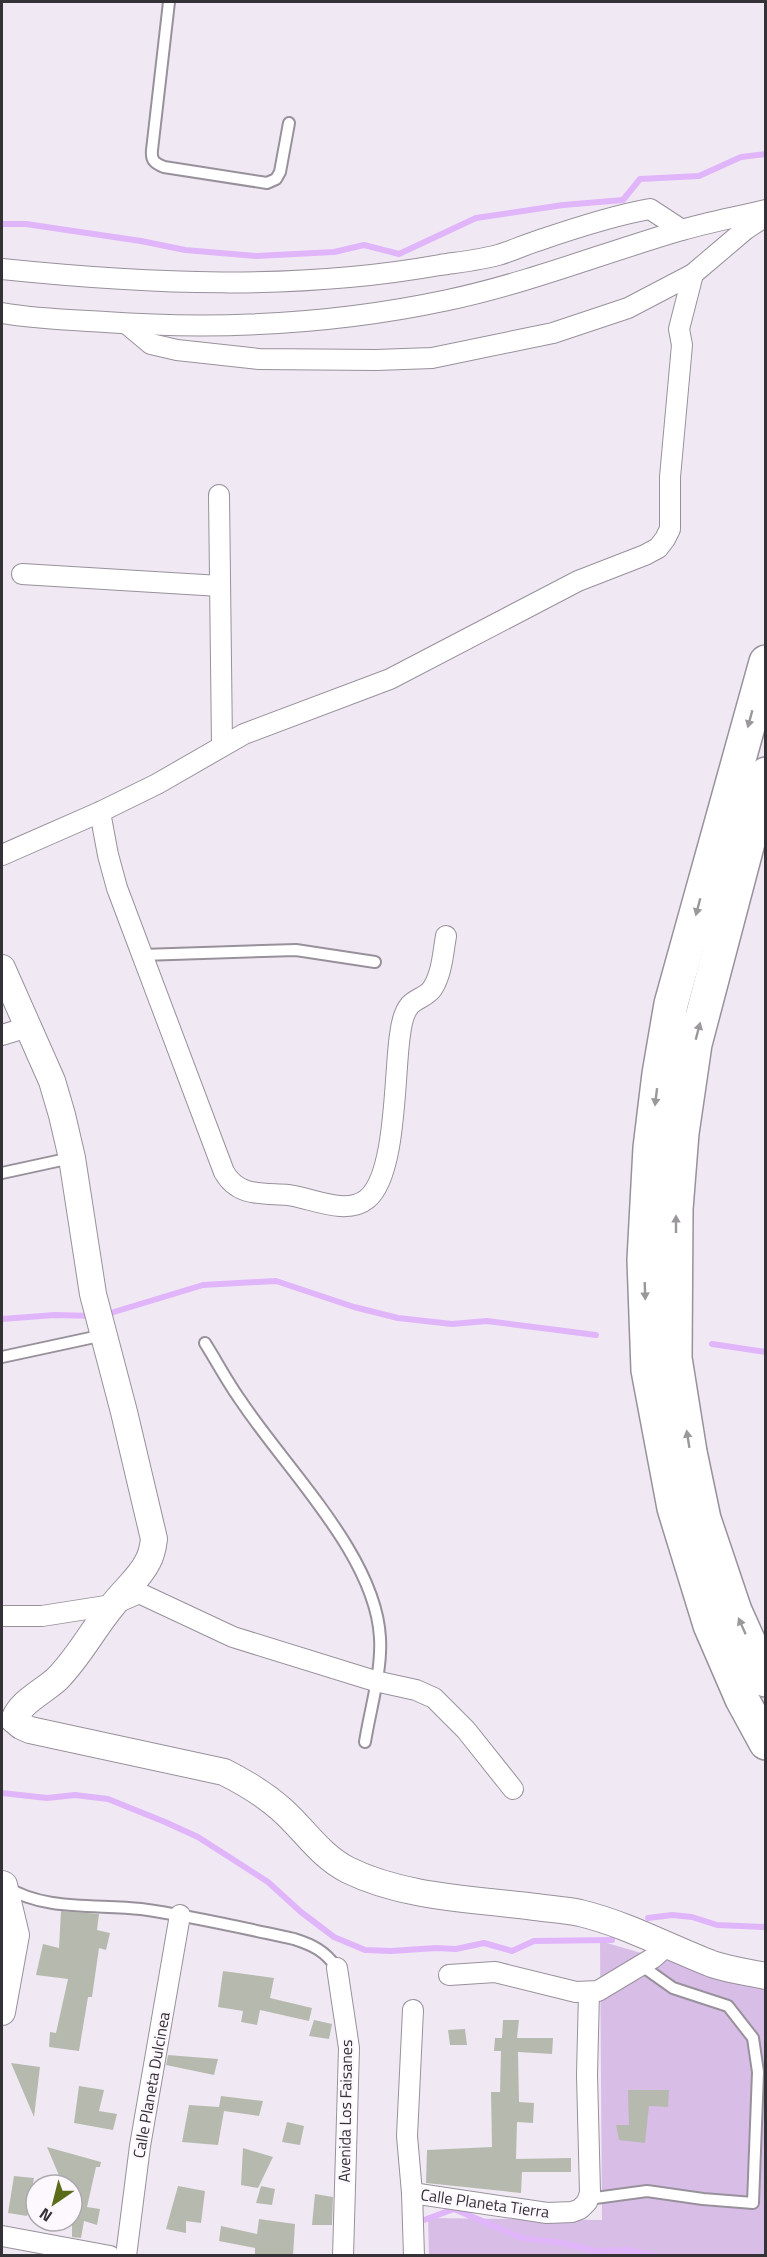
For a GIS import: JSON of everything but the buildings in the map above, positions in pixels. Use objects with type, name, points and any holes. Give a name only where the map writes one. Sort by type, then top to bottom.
[{"type":"highway","points":[[765,662],[671,1004],[650,1148],[644,1260],[648,1370],[674,1508],[710,1625],[742,1699],[765,1743]]},
{"type":"highway","points":[[765,774],[695,1044],[682,1133],[676,1209],[675,1358],[690,1452],[704,1519],[735,1611],[765,1680]]},
{"type":"street","points":[[2,269],[56,275],[237,284],[328,280],[388,274],[499,255],[537,240],[632,212],[650,209],[682,230]]},
{"type":"street","points":[[2,313],[38,318],[153,326],[263,324],[346,317],[447,301],[545,275],[682,230],[765,210]]},
{"type":"street","points":[[127,324],[151,344],[177,350],[247,357],[376,360],[432,358],[553,333],[628,308],[693,274],[765,216]]},
{"type":"street","points":[[2,855],[157,784],[222,745],[255,730],[345,698],[390,679],[578,581],[658,548],[670,529],[671,466],[682,345],[679,329],[693,274]]},
{"type":"street","points":[[219,495],[222,745]]},
{"type":"street","points":[[22,574],[220,586]]},
{"type":"street","points":[[100,812],[117,888],[224,1172],[230,1183],[246,1191],[292,1196],[350,1207],[369,1198],[380,1180],[391,1142],[400,1035],[404,1016],[411,1005],[431,990],[438,978],[446,936]]},
{"type":"street","points":[[2,968],[52,1081],[62,1115],[72,1158],[93,1294],[154,1539],[147,1563],[112,1605],[70,1664],[41,1692],[24,1704],[8,1724],[224,1772],[244,1782],[281,1809],[330,1859],[348,1870],[384,1884],[465,1900],[492,1901],[578,1912],[608,1920],[715,1965],[765,1977]]},
{"type":"street","points":[[2,1035],[28,1027]]},
{"type":"street","points":[[2,1610],[42,1616],[112,1605],[139,1593],[233,1636],[375,1681],[416,1690],[434,1698],[466,1730],[513,1789]]},
{"type":"street","points":[[2,2012],[16,1935],[3,1885]]},
{"type":"street","name":"Calle Planeta Dulcinea","points":[[126,2256],[140,2146],[180,1915]]},
{"type":"street","points":[[449,1975],[495,1972],[576,1992],[598,1991],[642,1966],[668,1945]]},
{"type":"street","name":"Avenida Los Faisanes","points":[[337,1968],[349,2048],[343,2256]]},
{"type":"street","points":[[588,2199],[590,2193],[587,2075],[589,1992]]},
{"type":"street","points":[[413,2010],[406,2136],[412,2193],[414,2256]]},
{"type":"street","name":"Calle Planeta Tierra","points":[[412,2193],[547,2213],[580,2210],[588,2199]]},
{"type":"street","points":[[2,2236],[110,2256]]},
{"type":"lane","points":[[169,2],[152,150],[154,163],[164,167],[267,183],[276,178],[280,172],[289,123]]},
{"type":"lane","points":[[142,956],[296,950],[375,962]]},
{"type":"lane","points":[[2,1173],[72,1158]]},
{"type":"lane","points":[[2,1357],[104,1335]]},
{"type":"lane","points":[[205,1343],[241,1401],[343,1539],[375,1604],[380,1655],[365,1742]]},
{"type":"lane","points":[[3,1885],[35,1900],[180,1915],[294,1939],[314,1945],[327,1955],[337,1968]]},
{"type":"lane","points":[[588,2199],[647,2191],[753,2204],[758,2072],[753,2038],[728,2006],[673,1988],[642,1966]]},
{"type":"shaded area","points":[[600,1941],[765,1989],[765,2255],[429,2255],[428,2218],[602,2220]]},
{"type":"waterway","points":[[2,224],[26,224],[185,250],[256,256],[334,252],[364,245],[399,254],[476,218],[563,205],[623,200],[640,179],[699,176],[741,157],[766,154]]},
{"type":"waterway","points":[[104,1315],[203,1285],[276,1281],[354,1307],[398,1318],[452,1324],[487,1321],[596,1335]]},
{"type":"waterway","points":[[2,1319],[55,1315],[94,1316]]},
{"type":"waterway","points":[[712,1344],[766,1352]]},
{"type":"waterway","points":[[2,1793],[47,1798],[75,1795],[108,1799],[165,1822],[198,1837],[268,1882],[301,1912],[334,1937],[365,1950],[456,1949],[484,1943],[512,1951],[534,1941],[612,1940]]},
{"type":"waterway","points":[[648,1918],[672,1915],[692,1917],[717,1925],[766,1927]]},
{"type":"waterway","points":[[424,2220],[454,2209],[522,2238],[563,2243],[595,2251],[627,2250],[657,2256]]}]
